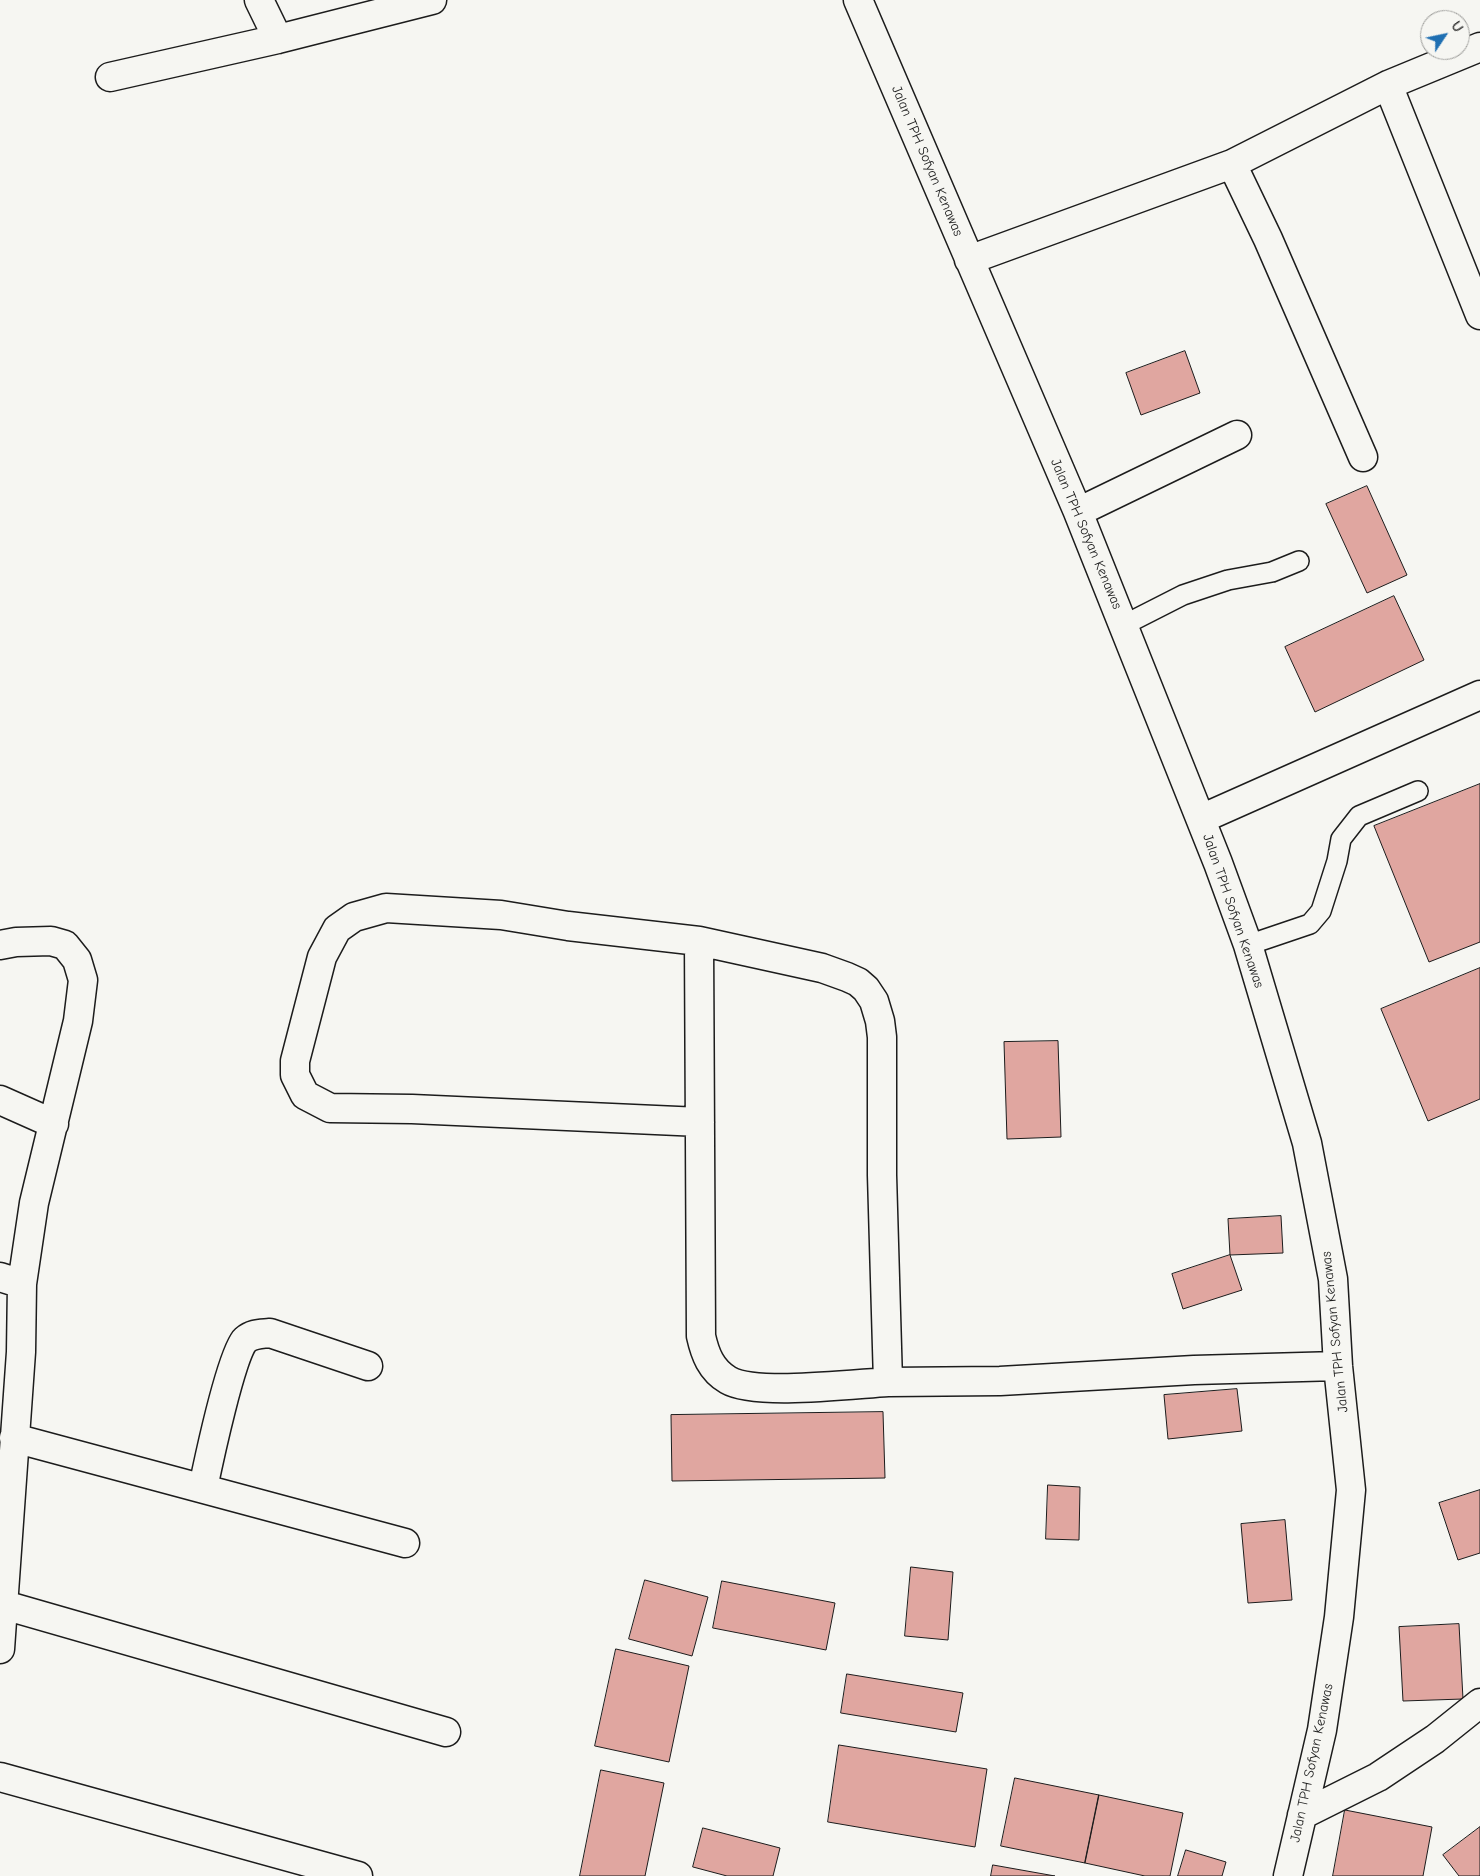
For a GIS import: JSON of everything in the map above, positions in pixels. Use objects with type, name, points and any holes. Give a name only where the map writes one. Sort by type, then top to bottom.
[{"type":"street","points":[[259,0],[278,39]]},
{"type":"street","points":[[110,77],[278,39],[432,0]]},
{"type":"street","name":"Jalan TPH Sofyan Kenawas","points":[[858,0],[1078,512],[1201,819],[1248,945],[1307,1143],[1332,1279],[1338,1366],[1351,1490],[1339,1617],[1322,1730],[1288,1876]]},
{"type":"street","points":[[969,260],[1232,164],[1388,85],[1480,47]]},
{"type":"street","points":[[1388,85],[1480,315]]},
{"type":"street","points":[[1232,164],[1268,239],[1362,458]]},
{"type":"street","points":[[1078,512],[1237,435]]},
{"type":"street","points":[[1201,819],[1480,695]]},
{"type":"street","points":[[700,1122],[412,1109],[330,1108],[305,1095],[295,1075],[295,1060],[322,957],[337,929],[354,917],[386,908],[501,916],[568,926],[699,941],[822,968],[847,976],[866,989],[874,1001],[880,1020],[882,1037],[882,1175],[888,1382]]},
{"type":"street","points":[[0,945],[16,942],[51,941],[65,945],[77,960],[83,980],[78,1021],[54,1124],[34,1203],[11,1281],[21,1352],[14,1438],[5,1481],[4,1605],[0,1649]]},
{"type":"street","points":[[699,941],[701,1336],[704,1353],[714,1368],[728,1380],[744,1387],[772,1389],[888,1382],[1000,1381],[1194,1370],[1338,1366]]},
{"type":"street","points":[[0,1100],[54,1124]]},
{"type":"street","points":[[203,1488],[229,1382],[243,1341],[254,1334],[270,1333],[368,1366]]},
{"type":"street","points":[[14,1438],[405,1543]]},
{"type":"street","points":[[4,1605],[446,1732]]},
{"type":"street","points":[[1302,1815],[1378,1777],[1435,1739],[1480,1703]]},
{"type":"street","points":[[0,1777],[358,1876]]},
{"type":"lane","points":[[1124,625],[1183,595],[1228,580],[1272,572],[1299,561]]},
{"type":"lane","points":[[1248,945],[1310,924],[1321,912],[1337,862],[1341,838],[1359,816],[1418,791]]},
{"type":"building","points":[[1185,351],[1200,393],[1141,415],[1126,373]]},
{"type":"building","points":[[1367,486],[1407,575],[1367,593],[1326,504]]},
{"type":"building","points":[[1394,596],[1424,660],[1315,712],[1285,647]]},
{"type":"building","points":[[1480,784],[1480,942],[1429,962],[1374,826]]},
{"type":"building","points":[[1480,968],[1480,1099],[1428,1121],[1381,1009]]},
{"type":"building","points":[[1058,1041],[1061,1137],[1007,1139],[1004,1042]]},
{"type":"building","points":[[1281,1216],[1283,1253],[1230,1255],[1228,1219]]},
{"type":"building","points":[[1230,1255],[1242,1290],[1183,1309],[1172,1274]]},
{"type":"building","points":[[1237,1389],[1242,1431],[1168,1439],[1164,1395]]},
{"type":"building","points":[[883,1412],[885,1478],[672,1481],[671,1415]]},
{"type":"building","points":[[1048,1485],[1080,1487],[1079,1540],[1046,1539]]},
{"type":"building","points":[[1480,1490],[1480,1553],[1458,1560],[1439,1503]]},
{"type":"building","points":[[1285,1520],[1292,1600],[1248,1603],[1241,1524]]},
{"type":"building","points":[[911,1567],[953,1572],[948,1640],[905,1636]]},
{"type":"building","points":[[645,1580],[708,1597],[692,1656],[629,1639]]},
{"type":"building","points":[[722,1581],[835,1603],[826,1650],[713,1628]]},
{"type":"building","points":[[1459,1624],[1463,1699],[1403,1701],[1399,1627]]},
{"type":"building","points":[[616,1649],[689,1666],[669,1762],[595,1746]]},
{"type":"building","points":[[847,1674],[963,1693],[956,1732],[841,1713]]},
{"type":"building","points":[[839,1745],[987,1769],[975,1847],[828,1822]]},
{"type":"building","points":[[601,1770],[664,1783],[645,1876],[580,1876]]},
{"type":"building","points":[[1015,1778],[1099,1795],[1085,1863],[1001,1846]]},
{"type":"building","points":[[1099,1795],[1183,1813],[1170,1876],[1145,1876],[1085,1863]]},
{"type":"building","points":[[1345,1810],[1432,1827],[1423,1876],[1333,1876]]},
{"type":"building","points":[[1480,1827],[1480,1876],[1459,1876],[1443,1855]]},
{"type":"building","points":[[703,1828],[780,1848],[773,1876],[727,1876],[693,1867]]},
{"type":"building","points":[[1186,1850],[1226,1862],[1222,1876],[1178,1876]]},
{"type":"building","points":[[993,1865],[1055,1876],[991,1876]]}]
